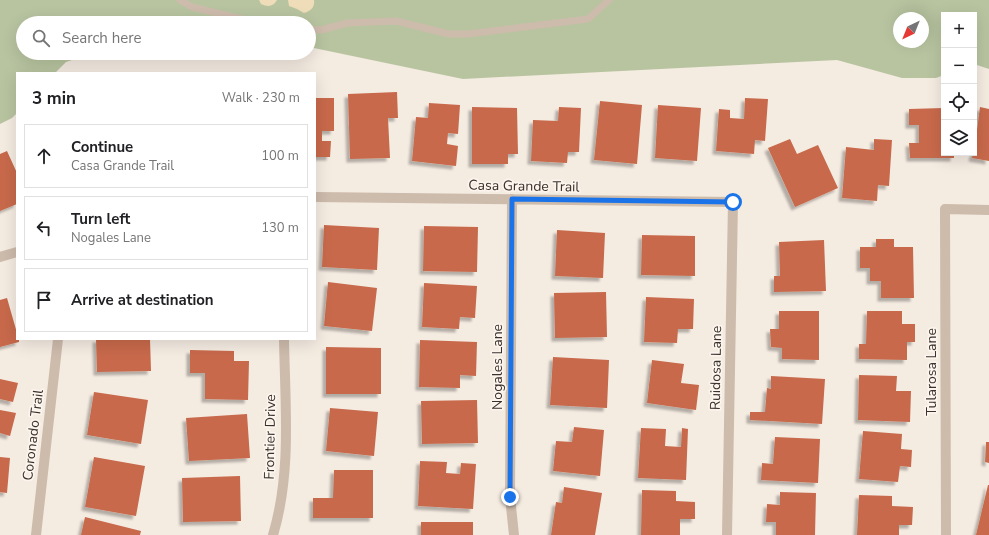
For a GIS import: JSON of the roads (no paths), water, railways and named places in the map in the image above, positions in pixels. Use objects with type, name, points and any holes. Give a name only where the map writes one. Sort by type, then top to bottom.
[{"type":"street","name":"Casa Grande Trail","points":[[316,197],[733,202]]},
{"type":"street","name":"Nogales Lane","points":[[512,199],[510,497],[514,535]]},
{"type":"street","name":"Ruidosa Lane","points":[[727,535],[733,202]]},
{"type":"street","name":"Tularosa Lane","points":[[946,535],[945,209],[989,210]]},
{"type":"street","points":[[0,257],[16,252]]},
{"type":"street","name":"Coronado Trail","points":[[36,535],[58,340]]},
{"type":"street","name":"Frontier Drive","points":[[273,535],[279,515],[284,483],[286,428],[284,340]]},
{"type":"lane","points":[[180,0],[192,7],[229,16]]},
{"type":"lane","points":[[316,30],[321,30],[347,23],[396,20],[449,34],[468,34],[588,19],[609,0]]}]
